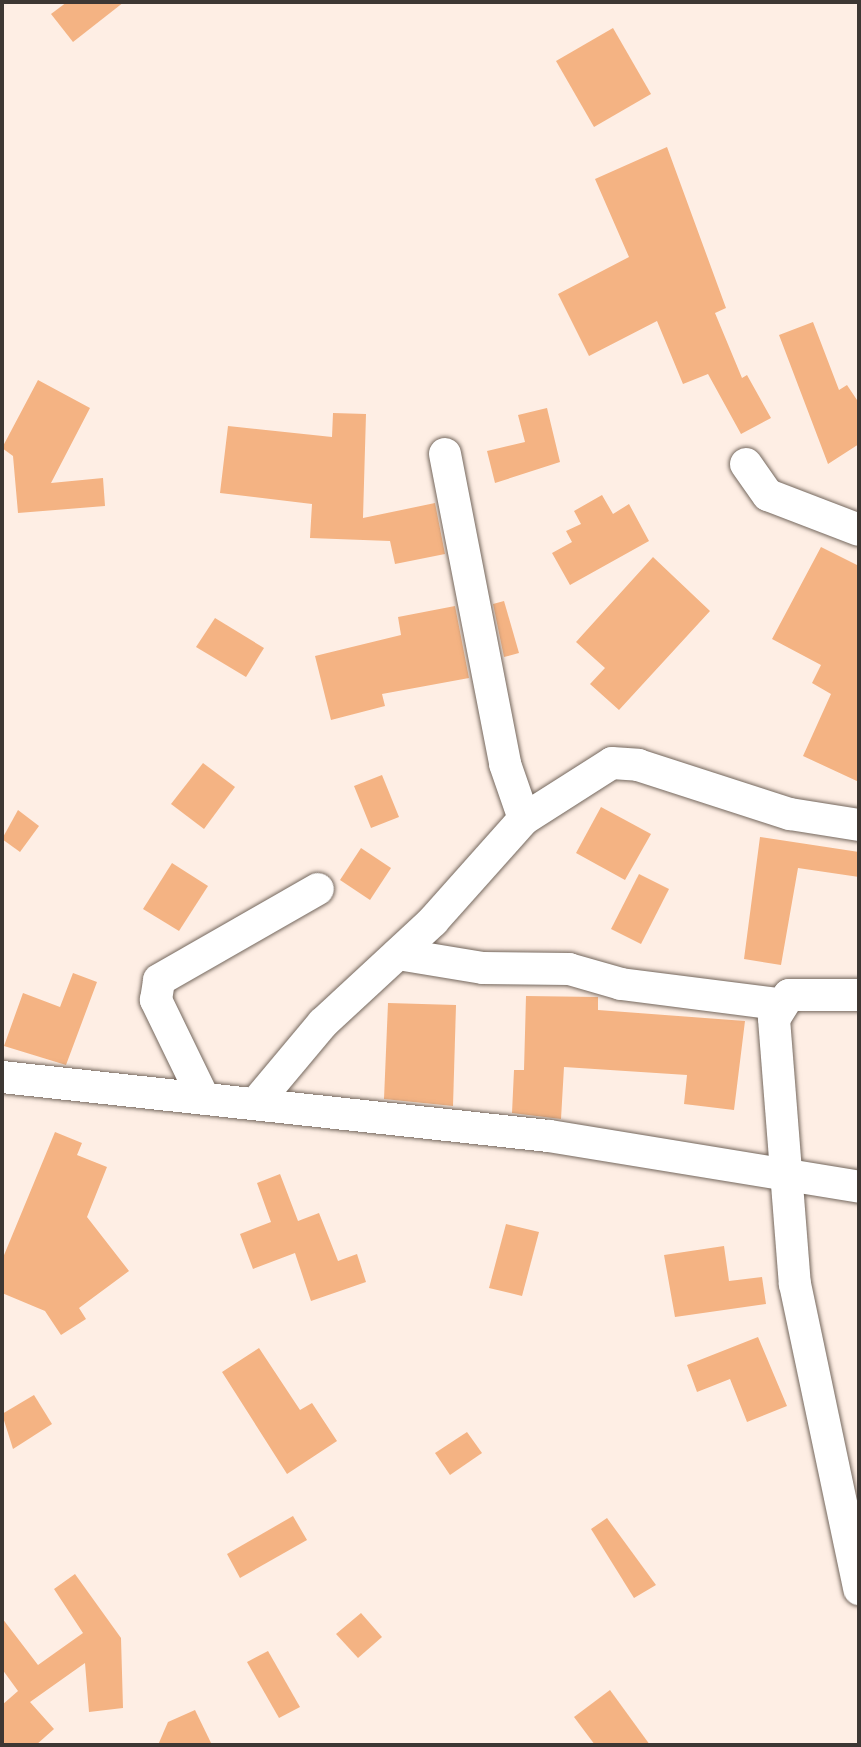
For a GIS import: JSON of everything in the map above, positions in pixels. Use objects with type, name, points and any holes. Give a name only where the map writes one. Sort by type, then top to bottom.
[{"type":"street","points":[[445,454],[505,764],[524,819]]},
{"type":"street","points":[[746,464],[768,495],[859,530]]},
{"type":"street","points":[[256,1103],[323,1023],[398,954],[524,819],[622,761],[790,814],[859,825]]},
{"type":"street","points":[[203,1097],[156,1000],[159,980],[318,889]]},
{"type":"street","points":[[398,954],[483,968],[569,969],[621,984],[777,1004],[789,995],[859,995]]},
{"type":"street","points":[[777,1004],[795,1284],[859,1589]]},
{"type":"street","points":[[2,1077],[549,1136],[789,1178],[859,1187]]},
{"type":"building","points":[[67,2],[124,2],[73,42],[51,14]]},
{"type":"building","points":[[613,28],[651,94],[594,127],[556,61]]},
{"type":"building","points":[[667,147],[726,308],[715,313],[742,378],[747,375],[771,418],[741,434],[708,374],[683,384],[657,321],[589,356],[558,294],[629,257],[595,179]]},
{"type":"building","points":[[813,322],[839,390],[847,385],[859,403],[859,444],[828,464],[779,335]]},
{"type":"building","points":[[38,380],[90,408],[51,483],[103,478],[105,506],[18,513],[13,456],[2,448]]},
{"type":"building","points":[[547,408],[560,462],[495,483],[487,451],[525,442],[518,415]]},
{"type":"building","points":[[333,413],[366,414],[363,518],[435,503],[445,554],[395,564],[390,541],[310,538],[312,504],[220,493],[228,426],[332,437]]},
{"type":"building","points":[[602,495],[613,514],[629,504],[649,541],[570,585],[552,553],[572,542],[566,531],[581,524],[574,511]]},
{"type":"building","points":[[821,547],[859,566],[859,782],[803,756],[831,694],[812,683],[821,665],[772,639]]},
{"type":"building","points":[[653,557],[710,611],[619,710],[590,684],[605,668],[576,642]]},
{"type":"building","points":[[504,601],[519,653],[504,657],[493,604]]},
{"type":"building","points":[[455,606],[469,678],[382,694],[385,706],[331,720],[315,656],[401,635],[398,617]]},
{"type":"building","points":[[215,618],[264,648],[246,677],[196,647]]},
{"type":"building","points":[[203,763],[235,787],[204,829],[171,804]]},
{"type":"building","points":[[382,775],[399,817],[371,828],[354,786]]},
{"type":"building","points":[[601,807],[651,834],[625,880],[576,853]]},
{"type":"building","points":[[18,810],[39,826],[20,852],[2,839]]},
{"type":"building","points":[[760,837],[859,852],[859,877],[798,868],[781,965],[744,959]]},
{"type":"building","points":[[361,848],[391,868],[370,900],[340,880]]},
{"type":"building","points":[[172,863],[208,886],[179,931],[143,909]]},
{"type":"building","points":[[639,874],[669,889],[641,944],[611,929]]},
{"type":"building","points":[[73,973],[97,982],[66,1065],[4,1046],[23,993],[60,1007]]},
{"type":"building","points":[[526,996],[598,997],[598,1010],[745,1021],[734,1110],[684,1104],[687,1075],[564,1067],[561,1119],[512,1113],[514,1070],[524,1070]]},
{"type":"building","points":[[388,1003],[456,1005],[453,1106],[384,1099]]},
{"type":"building","points":[[55,1132],[82,1143],[77,1155],[107,1167],[87,1217],[129,1271],[79,1308],[86,1319],[61,1335],[45,1311],[2,1293],[2,1260]]},
{"type":"building","points":[[280,1174],[298,1221],[319,1213],[338,1261],[357,1254],[366,1282],[311,1301],[295,1253],[253,1269],[240,1234],[271,1222],[257,1183]]},
{"type":"building","points":[[506,1224],[539,1232],[522,1296],[489,1288]]},
{"type":"building","points":[[724,1246],[729,1281],[762,1277],[766,1304],[675,1317],[664,1255]]},
{"type":"building","points":[[758,1337],[787,1406],[747,1422],[730,1379],[697,1392],[687,1365]]},
{"type":"building","points":[[259,1348],[300,1410],[312,1403],[337,1441],[287,1474],[222,1372]]},
{"type":"building","points":[[34,1395],[52,1424],[13,1449],[2,1414]]},
{"type":"building","points":[[467,1432],[482,1453],[450,1475],[435,1453]]},
{"type":"building","points":[[293,1516],[307,1540],[240,1578],[227,1554]]},
{"type":"building","points":[[607,1518],[656,1585],[634,1598],[591,1529]]},
{"type":"building","points":[[75,1574],[121,1638],[123,1708],[89,1712],[85,1663],[30,1702],[54,1729],[36,1745],[2,1745],[2,1705],[18,1691],[2,1669],[2,1618],[38,1665],[83,1633],[54,1589]]},
{"type":"building","points":[[361,1613],[382,1637],[358,1658],[336,1634]]},
{"type":"building","points":[[268,1651],[300,1707],[279,1718],[247,1662]]},
{"type":"building","points":[[610,1690],[650,1745],[595,1745],[574,1717]]},
{"type":"building","points":[[195,1710],[212,1745],[158,1745],[168,1722]]}]
